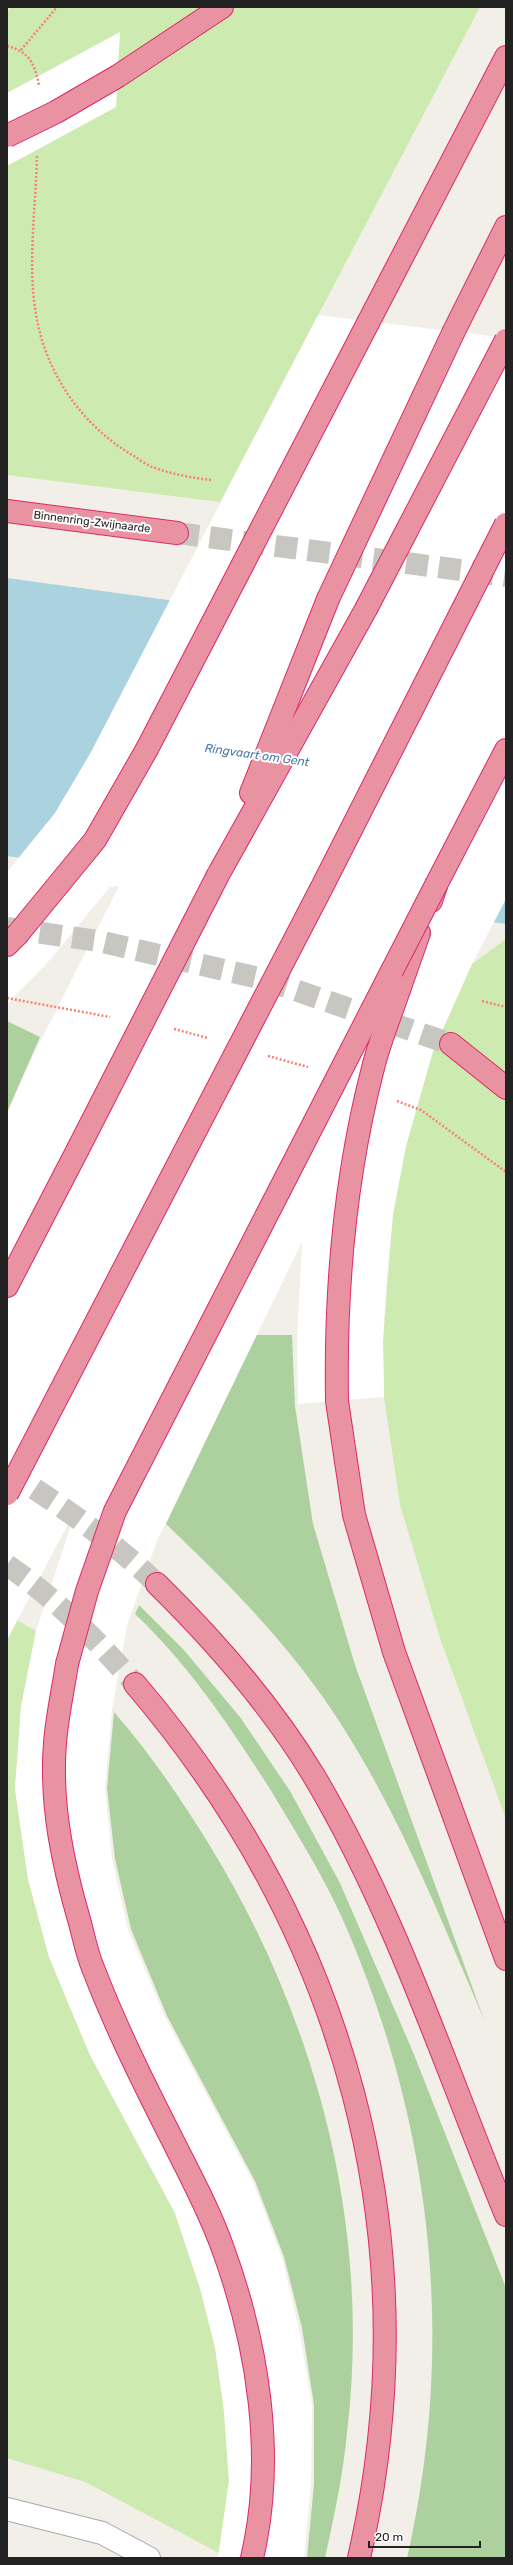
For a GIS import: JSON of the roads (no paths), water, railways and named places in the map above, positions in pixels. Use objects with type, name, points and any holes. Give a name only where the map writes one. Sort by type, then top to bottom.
[{"type":"highway","points":[[7,136],[56,112],[118,76],[222,7]]},
{"type":"highway","points":[[12,940],[95,840],[147,749],[506,57]]},
{"type":"highway","points":[[218,875],[328,599],[454,331],[506,228]]},
{"type":"highway","points":[[7,1286],[218,875],[366,610],[506,340]]},
{"type":"highway","name":"Binnenring-Zwijnaarde","points":[[7,511],[177,533]]},
{"type":"highway","points":[[7,1494],[323,885],[506,524]]},
{"type":"highway","points":[[252,2558],[261,2490],[261,2428],[254,2367],[242,2306],[223,2247],[198,2191],[143,2083],[92,1967],[68,1884],[56,1815],[55,1744],[67,1664],[87,1591],[115,1511],[506,750]]},
{"type":"highway","points":[[437,883],[373,1067],[345,1207],[336,1340],[337,1401],[354,1515],[394,1652],[506,1959]]},
{"type":"highway","points":[[506,1068],[451,1044],[506,1088]]},
{"type":"highway","points":[[157,1584],[204,1630],[262,1700],[314,1776],[365,1871],[439,2041],[506,2215]]},
{"type":"highway","points":[[135,1684],[171,1727],[265,1872],[303,1946],[334,2024],[358,2104],[374,2186],[383,2261],[386,2352],[381,2435],[368,2518],[359,2558]]},
{"type":"lane","points":[[7,2509],[102,2533],[149,2558]]},
{"type":"water","name":"Ringvaart om Gent","points":[[7,578],[506,646],[506,924],[7,856]]},
{"type":"tunnel","points":[[177,533],[506,576]]},
{"type":"tunnel","points":[[7,928],[98,941],[263,979],[451,1044]]},
{"type":"tunnel","points":[[7,1471],[104,1538],[157,1584]]},
{"type":"tunnel","points":[[7,1565],[42,1591],[75,1620],[106,1651],[135,1684]]}]
